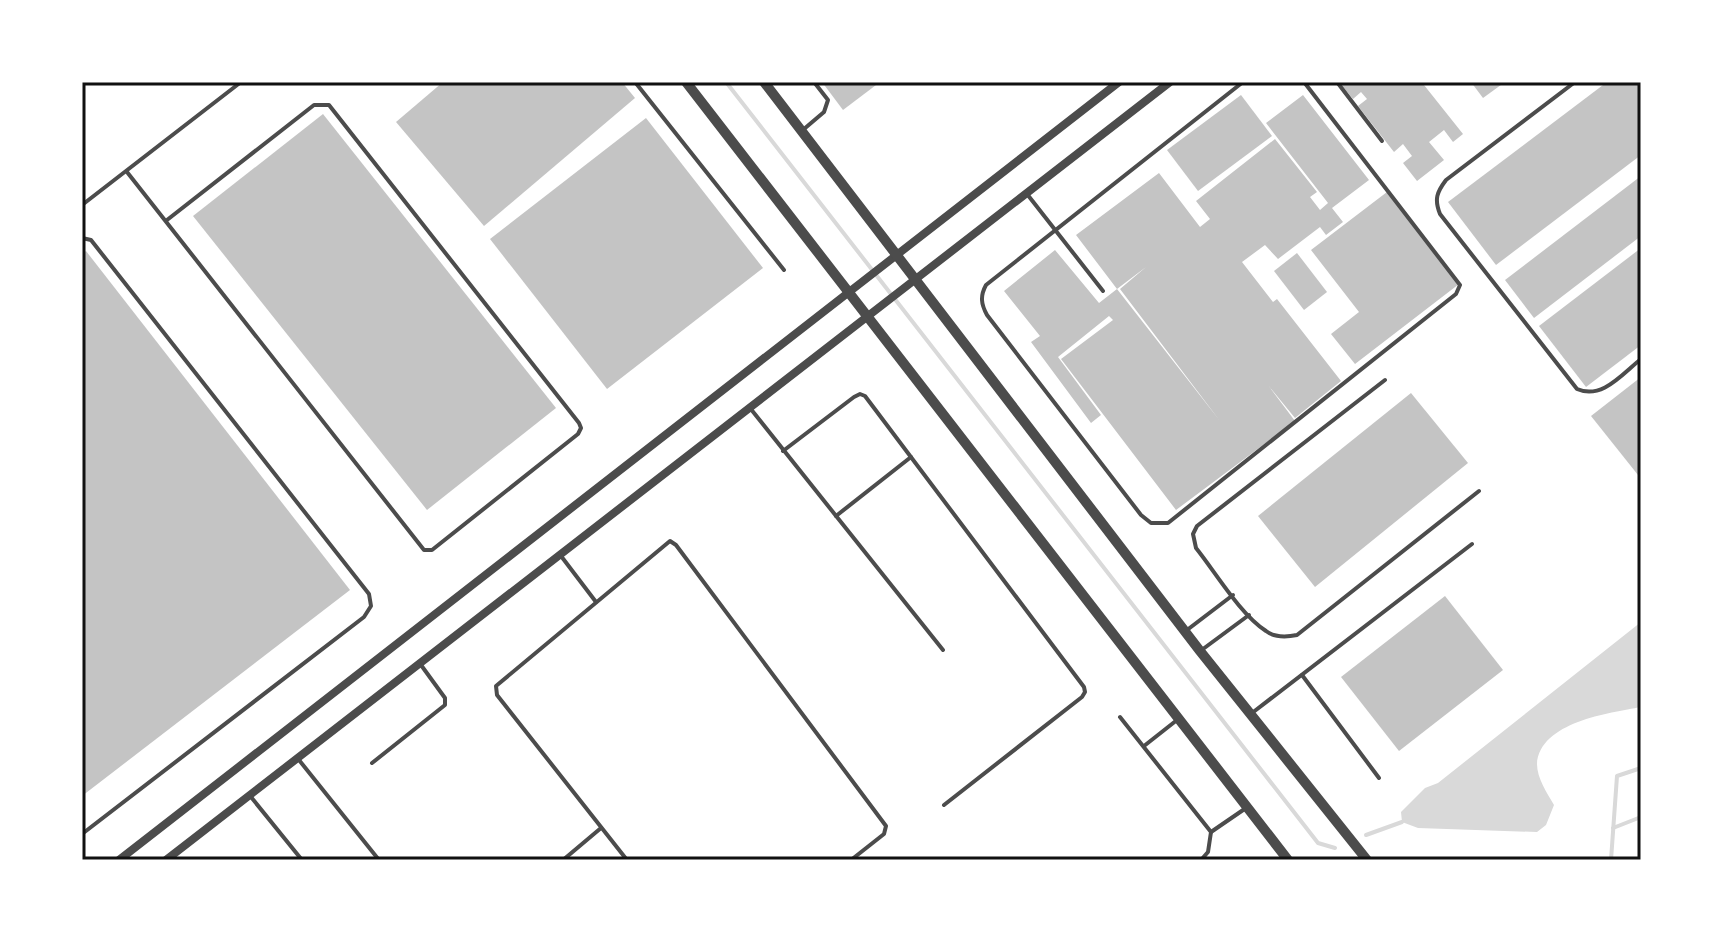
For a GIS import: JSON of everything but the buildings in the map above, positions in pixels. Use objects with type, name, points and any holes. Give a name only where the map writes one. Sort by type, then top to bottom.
[{"type":"street","points":[[686,82],[849,291],[872,312],[1288,860]]},
{"type":"street","points":[[764,82],[1200,651],[1367,860]]},
{"type":"street","points":[[119,860],[1119,82]]},
{"type":"street","points":[[166,860],[1170,82]]},
{"type":"street","points":[[1353,860],[1358,848]]},
{"type":"lane","points":[[82,205],[241,82]]},
{"type":"lane","points":[[635,82],[784,270]]},
{"type":"lane","points":[[802,131],[826,107],[828,100],[814,82]]},
{"type":"lane","points":[[1243,82],[986,285],[981,300],[983,308],[1141,515],[1151,523],[1161,525],[1168,523],[1456,294],[1460,285],[1304,82]]},
{"type":"lane","points":[[1337,82],[1382,141]]},
{"type":"lane","points":[[1575,82],[1446,180],[1438,191],[1435,203],[1440,214],[1577,389],[1588,393],[1598,392],[1641,359]]},
{"type":"lane","points":[[127,172],[424,550],[432,550],[578,434],[581,428],[579,423],[329,105],[314,105],[167,220]]},
{"type":"lane","points":[[1027,194],[1103,291]]},
{"type":"lane","points":[[82,238],[91,240],[369,594],[371,606],[364,617],[82,834]]},
{"type":"lane","points":[[1385,380],[1197,526],[1193,534],[1196,548],[1249,615],[1268,633],[1297,635],[1479,491]]},
{"type":"lane","points":[[783,451],[860,394],[865,396],[1084,687],[1082,697],[944,805]]},
{"type":"lane","points":[[750,407],[943,650]]},
{"type":"lane","points":[[836,516],[911,457]]},
{"type":"lane","points":[[627,860],[495,689],[497,683],[666,543],[673,542],[886,826],[884,834],[851,860]]},
{"type":"lane","points":[[1250,715],[1472,544]]},
{"type":"lane","points":[[560,555],[596,602]]},
{"type":"lane","points":[[1185,631],[1233,595]]},
{"type":"lane","points":[[1200,651],[1249,615]]},
{"type":"lane","points":[[372,763],[445,705],[445,698],[420,663]]},
{"type":"lane","points":[[1302,675],[1379,778]]},
{"type":"lane","points":[[1120,717],[1211,832],[1208,852],[1201,860]]},
{"type":"lane","points":[[1144,746],[1178,719]]},
{"type":"lane","points":[[297,758],[379,860]]},
{"type":"lane","points":[[249,795],[302,860]]},
{"type":"lane","points":[[1211,832],[1247,808]]},
{"type":"lane","points":[[563,860],[602,828]]},
{"type":"shaded area","points":[[1641,622],[1641,707],[1578,722],[1550,738],[1541,750],[1537,764],[1539,775],[1554,805],[1546,825],[1537,832],[1418,828],[1402,822],[1401,812],[1425,788],[1438,783]]},
{"type":"waterway","points":[[726,82],[1318,843],[1335,848]]},
{"type":"waterway","points":[[1611,860],[1617,776],[1641,768]]},
{"type":"waterway","points":[[1613,828],[1641,817]]},
{"type":"waterway","points":[[1366,835],[1402,822]]}]
